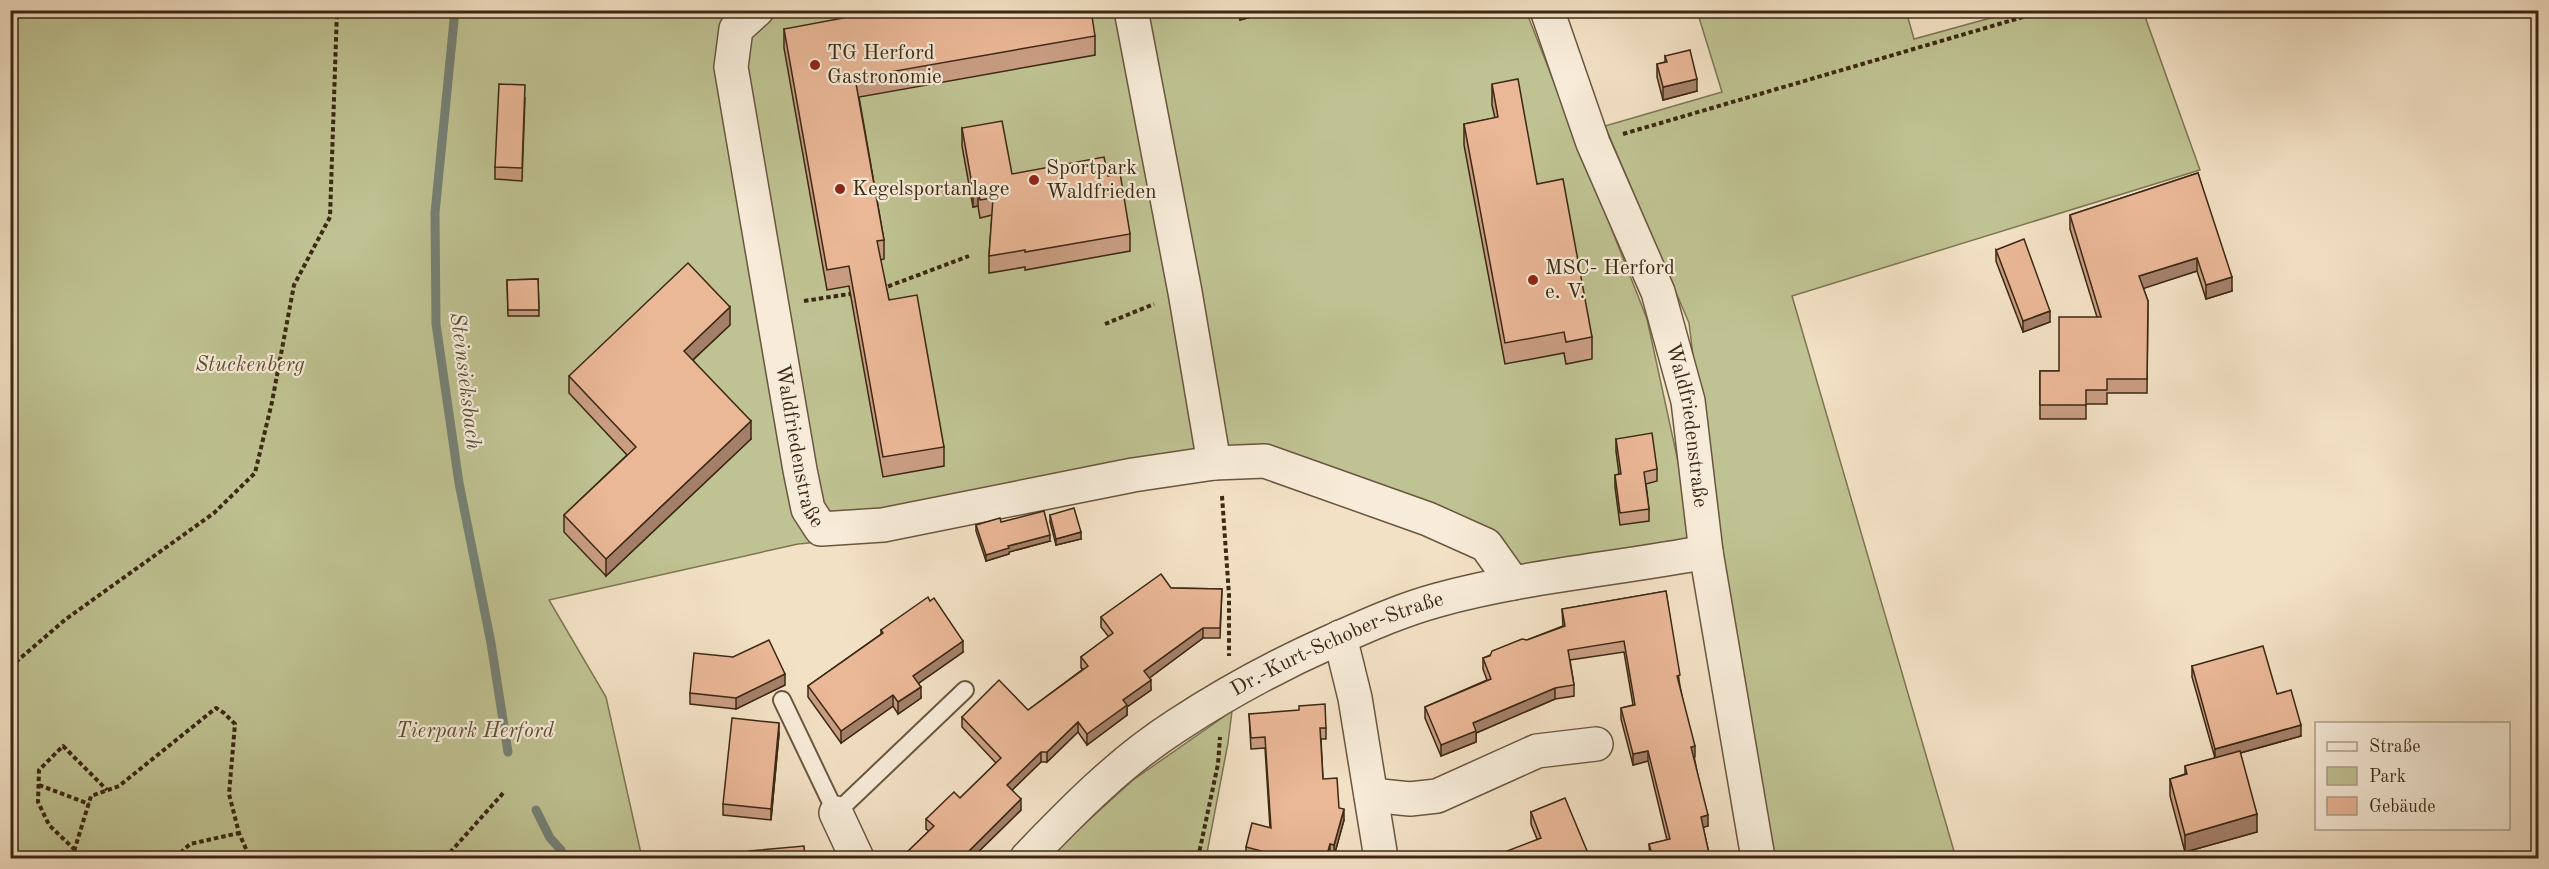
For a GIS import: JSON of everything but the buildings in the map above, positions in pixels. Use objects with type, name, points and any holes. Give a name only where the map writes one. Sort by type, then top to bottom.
[{"type":"street","name":"Waldfriedenstraße","points":[[757,10],[751,13],[736,29],[731,67],[774,306],[800,470],[808,509],[821,529],[883,525],[1133,475],[1214,463],[1265,461],[1428,519],[1486,544],[1513,583]]},
{"type":"street","points":[[1131,10],[1185,292],[1214,463]]},
{"type":"street","name":"Waldfriedenstraße","points":[[1547,10],[1593,143],[1658,292],[1688,401],[1706,552],[1758,858]]},
{"type":"street","name":"Dr.-Kurt-Schober-Straße","points":[[1027,858],[1088,796],[1175,726],[1274,667],[1340,637],[1437,600],[1513,583],[1706,552]]},
{"type":"street","points":[[1340,637],[1355,698],[1381,858]]},
{"type":"street","points":[[1371,795],[1410,799],[1437,796],[1538,751],[1596,744]]},
{"type":"street","points":[[836,813],[857,858]]},
{"type":"lane","points":[[782,700],[836,813],[964,690]]},
{"type":"path","points":[[10,667],[66,619],[214,513],[255,473],[272,402],[294,285],[330,217],[337,10]]},
{"type":"path","points":[[1593,143],[2047,10]]},
{"type":"path","points":[[877,289],[889,287],[969,256]]},
{"type":"path","points":[[774,306],[866,291]]},
{"type":"path","points":[[1105,324],[1185,292]]},
{"type":"path","points":[[72,858],[91,796],[118,786],[216,708],[234,724],[229,794],[239,833],[250,858]]},
{"type":"path","points":[[75,850],[49,825],[38,802],[39,770],[63,746],[107,790]]},
{"type":"path","points":[[39,785],[89,804]]},
{"type":"path","points":[[445,858],[505,791]]},
{"type":"path","points":[[175,858],[190,844],[239,833]]},
{"type":"green space","points":[[10,11],[1526,11],[1647,319],[1697,549],[1530,572],[1258,469],[887,536],[798,544],[549,600],[606,697],[642,858],[11,858]]},
{"type":"green space","points":[[1697,11],[1906,11],[1914,39],[2016,11],[2143,11],[2200,170],[1792,296],[1956,858],[1770,858],[1716,540],[1689,323],[1605,126],[1722,92]]},
{"type":"green space","points":[[1232,711],[1206,858],[1047,858],[1133,780]]},
{"type":"waterway","name":"Steinsieksbach","points":[[455,10],[435,213],[436,324],[459,483],[491,643],[508,752]]},
{"type":"waterway","name":"Steinsieksbach","points":[[536,810],[550,838],[561,850],[564,858]]},
{"type":"place","name":"TG Herford Gastronomie","points":[[815,65]]},
{"type":"place","name":"Sportpark Waldfrieden","points":[[1034,180]]},
{"type":"place","name":"Kegelsportanlage","points":[[840,189]]},
{"type":"place","name":"MSC- Herford e. V.","points":[[1533,280]]},
{"type":"park label","name":"Stuckenberg","points":[[250,365]]},
{"type":"park label","name":"Tierpark Herford","points":[[475,731]]}]
